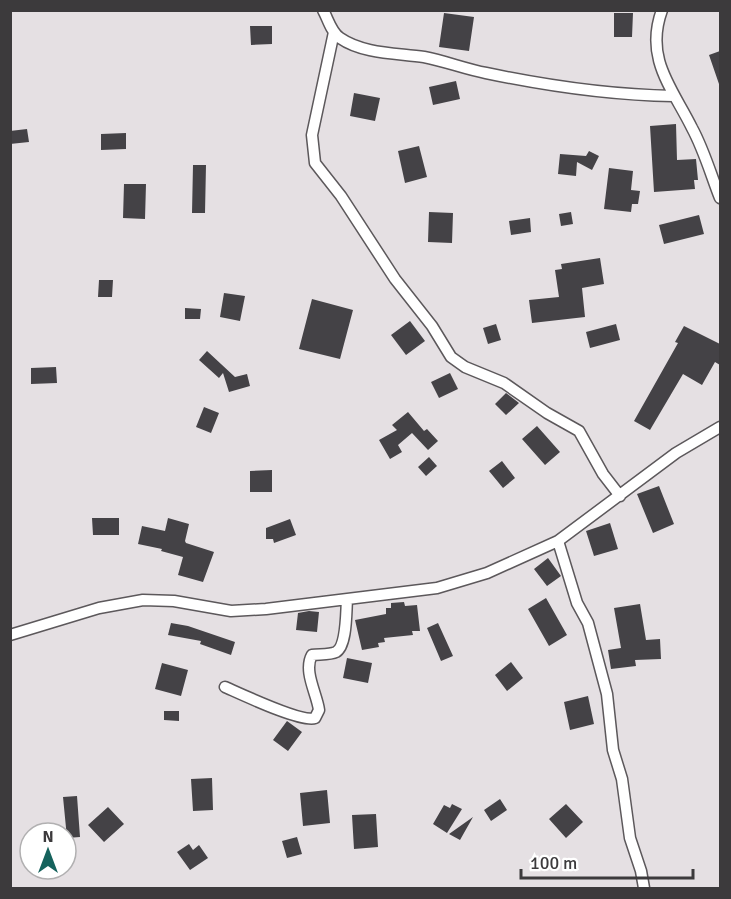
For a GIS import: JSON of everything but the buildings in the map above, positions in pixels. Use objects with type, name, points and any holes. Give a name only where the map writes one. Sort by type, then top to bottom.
[{"type":"street","points":[[323,10],[339,38],[353,45],[392,54],[424,57],[533,83],[591,92],[673,96]]},
{"type":"street","points":[[662,10],[657,36],[657,53],[673,96],[692,128],[720,198]]},
{"type":"street","points":[[334,32],[312,135],[315,163],[341,195],[395,279],[432,326],[451,357],[465,367],[504,383],[579,431],[603,474],[620,496]]},
{"type":"street","points":[[10,635],[99,608],[143,600],[174,600],[231,611],[347,600],[437,588],[487,573],[558,541],[676,453],[720,427]]},
{"type":"street","points":[[558,541],[577,603],[588,623],[604,684],[613,750],[622,779],[630,838],[644,888]]},
{"type":"street","points":[[225,687],[293,715],[310,720],[315,718],[319,710],[310,676],[309,660],[312,656],[336,652],[341,647],[345,630],[347,600]]}]
